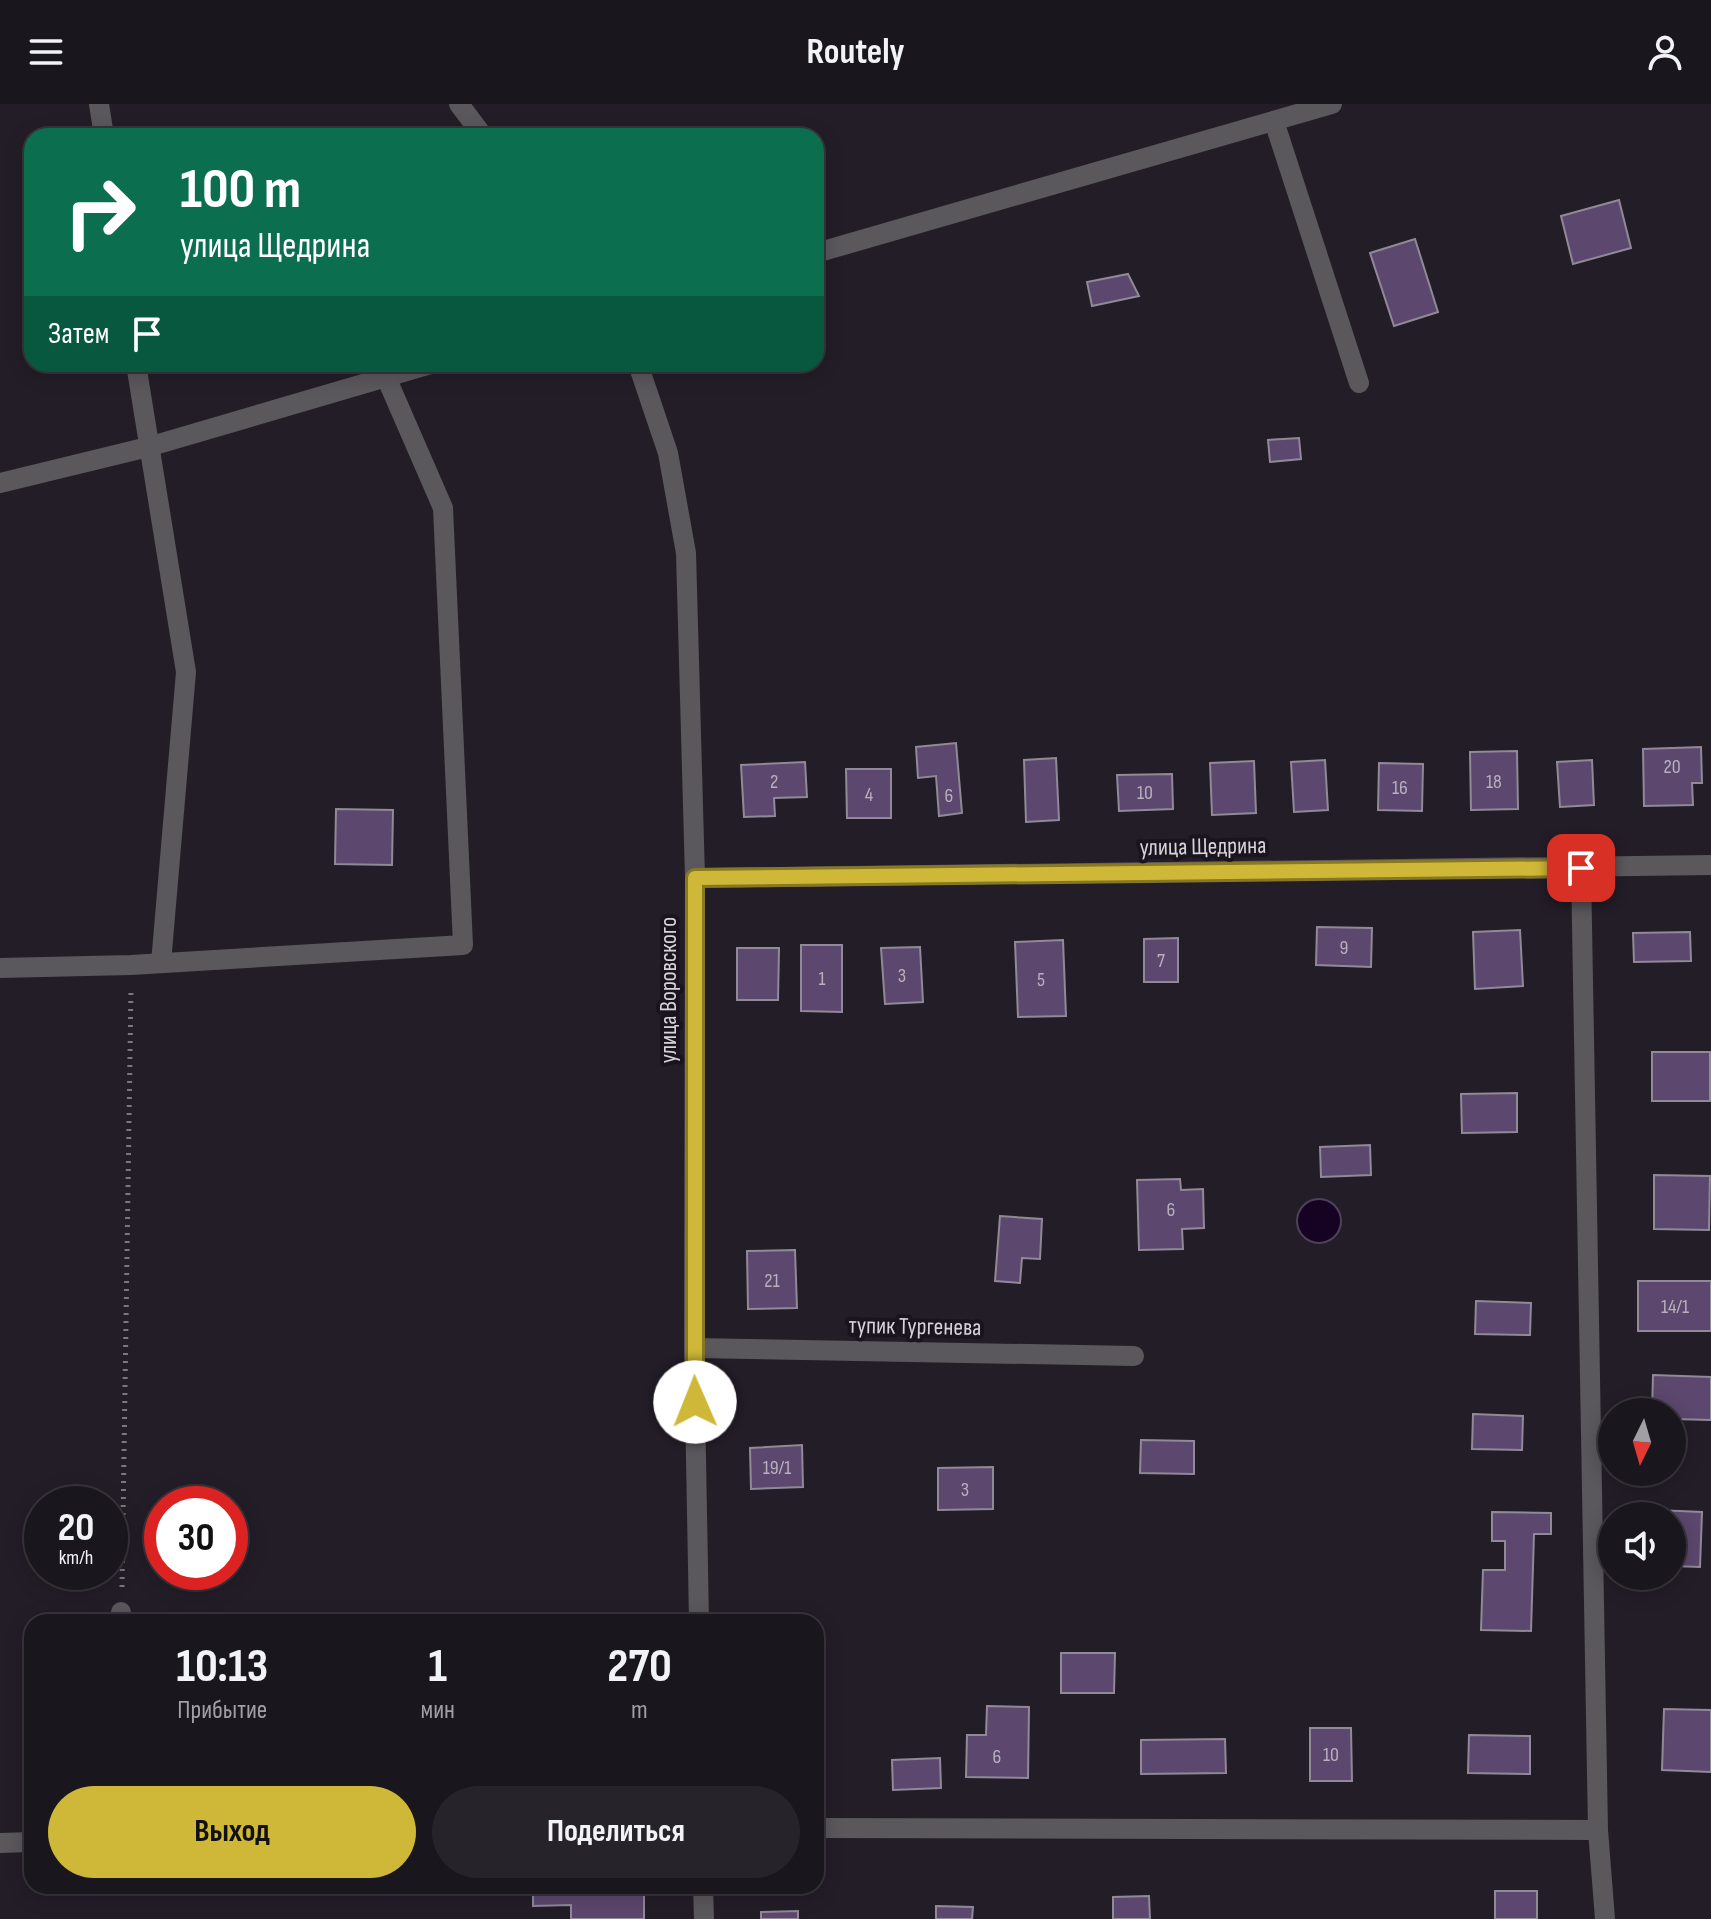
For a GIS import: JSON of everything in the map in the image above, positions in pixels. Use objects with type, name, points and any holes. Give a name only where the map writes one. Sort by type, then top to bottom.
[{"type":"street","points":[[99,104],[103,128]]},
{"type":"street","points":[[459,104],[477,128]]},
{"type":"street","points":[[824,251],[1332,104]]},
{"type":"street","points":[[1274,121],[1359,383]]},
{"type":"street","points":[[137,372],[186,672],[161,963]]},
{"type":"street","points":[[0,483],[148,447],[403,372]]},
{"type":"street","name":"улица Воровского","points":[[641,372],[668,453],[686,553],[695,878],[694,1348],[699,1614]]},
{"type":"street","points":[[0,968],[131,965],[463,945],[443,508],[386,377]]},
{"type":"street","name":"улица Щедрина","points":[[695,878],[1711,865]]},
{"type":"street","points":[[1581,868],[1598,1830],[1605,1919]]},
{"type":"street","name":"тупик Тургенева","points":[[694,1348],[1134,1356]]},
{"type":"street","points":[[824,1828],[1598,1830]]},
{"type":"street","points":[[0,1843],[24,1842]]},
{"type":"street","points":[[703,1894],[704,1919]]},
{"type":"path","points":[[121,1614],[131,965]]},
{"type":"shaded area","points":[[1319,1199],[1334,1206],[1341,1221],[1334,1236],[1319,1243],[1304,1236],[1297,1221],[1304,1206]]},
{"type":"building","points":[[1619,200],[1631,248],[1573,264],[1561,216]]},
{"type":"building","points":[[1415,239],[1438,312],[1394,326],[1370,253]]},
{"type":"building","points":[[1128,274],[1139,296],[1092,306],[1087,282]]},
{"type":"building","points":[[1299,438],[1301,459],[1270,462],[1268,440]]},
{"type":"building","points":[[956,743],[962,813],[939,816],[936,776],[918,778],[916,747]]},
{"type":"building","points":[[1701,747],[1702,783],[1692,783],[1693,805],[1644,806],[1643,749]]},
{"type":"building","points":[[1517,751],[1518,809],[1471,810],[1470,752]]},
{"type":"building","points":[[1056,758],[1059,820],[1026,822],[1024,760]]},
{"type":"building","points":[[1325,760],[1328,810],[1294,812],[1291,762]]},
{"type":"building","points":[[1592,760],[1594,805],[1560,807],[1557,762]]},
{"type":"building","points":[[1254,761],[1256,813],[1212,815],[1210,763]]},
{"type":"building","points":[[805,762],[807,797],[774,798],[775,816],[744,817],[741,765]]},
{"type":"building","points":[[1379,763],[1423,764],[1422,811],[1378,810]]},
{"type":"building","points":[[846,769],[891,769],[891,818],[847,818]]},
{"type":"building","points":[[1172,774],[1173,809],[1119,811],[1117,775]]},
{"type":"building","points":[[336,809],[393,810],[392,865],[335,864]]},
{"type":"building","points":[[1317,927],[1372,928],[1371,967],[1316,965]]},
{"type":"building","points":[[1520,930],[1523,986],[1475,989],[1473,932]]},
{"type":"building","points":[[1690,932],[1691,961],[1634,962],[1633,933]]},
{"type":"building","points":[[1178,938],[1178,982],[1144,982],[1144,939]]},
{"type":"building","points":[[1063,940],[1066,1016],[1018,1017],[1015,942]]},
{"type":"building","points":[[801,945],[842,945],[842,1012],[801,1011]]},
{"type":"building","points":[[920,947],[923,1002],[885,1004],[881,948]]},
{"type":"building","points":[[737,948],[779,948],[778,1000],[737,1000]]},
{"type":"building","points":[[1652,1052],[1710,1052],[1710,1101],[1652,1101]]},
{"type":"building","points":[[1517,1093],[1517,1132],[1462,1133],[1461,1094]]},
{"type":"building","points":[[1370,1145],[1371,1175],[1321,1177],[1320,1147]]},
{"type":"building","points":[[1654,1175],[1710,1176],[1709,1230],[1654,1229]]},
{"type":"building","points":[[1180,1179],[1181,1190],[1203,1189],[1204,1228],[1182,1229],[1183,1249],[1139,1250],[1137,1180]]},
{"type":"building","points":[[1000,1216],[1042,1219],[1040,1259],[1022,1258],[1020,1283],[995,1281]]},
{"type":"building","points":[[795,1250],[797,1308],[748,1309],[747,1251]]},
{"type":"building","points":[[1638,1281],[1711,1281],[1711,1331],[1638,1331]]},
{"type":"building","points":[[1476,1301],[1531,1303],[1530,1335],[1475,1334]]},
{"type":"building","points":[[1653,1375],[1711,1377],[1711,1420],[1686,1419],[1686,1398],[1652,1398]]},
{"type":"building","points":[[1473,1414],[1523,1416],[1522,1450],[1472,1449]]},
{"type":"building","points":[[1141,1440],[1194,1441],[1194,1474],[1140,1473]]},
{"type":"building","points":[[802,1445],[803,1487],[751,1489],[750,1448]]},
{"type":"building","points":[[993,1467],[993,1509],[938,1510],[938,1468]]},
{"type":"building","points":[[1686,1511],[1702,1512],[1700,1567],[1686,1566]]},
{"type":"building","points":[[1492,1512],[1551,1513],[1551,1534],[1534,1534],[1531,1631],[1481,1630],[1483,1570],[1505,1570],[1505,1541],[1492,1541]]},
{"type":"building","points":[[1061,1653],[1115,1653],[1114,1693],[1061,1693]]},
{"type":"building","points":[[987,1706],[1029,1707],[1028,1778],[966,1777],[967,1735],[986,1735]]},
{"type":"building","points":[[1664,1709],[1711,1710],[1711,1772],[1662,1770]]},
{"type":"building","points":[[1310,1728],[1351,1728],[1352,1781],[1310,1781]]},
{"type":"building","points":[[1469,1735],[1530,1736],[1530,1774],[1468,1773]]},
{"type":"building","points":[[1225,1739],[1226,1773],[1141,1774],[1141,1740]]},
{"type":"building","points":[[940,1758],[941,1788],[893,1790],[892,1760]]},
{"type":"building","points":[[1495,1891],[1537,1891],[1537,1919],[1495,1919]]},
{"type":"building","points":[[533,1894],[644,1894],[644,1919],[571,1919],[571,1905],[533,1906]]},
{"type":"building","points":[[1149,1896],[1150,1919],[1113,1919],[1113,1897]]},
{"type":"building","points":[[936,1906],[973,1907],[972,1919],[936,1919]]},
{"type":"building","points":[[798,1911],[798,1919],[761,1919],[761,1912]]},
{"type":"route","points":[[695,1402],[695,878],[1581,868]]}]
